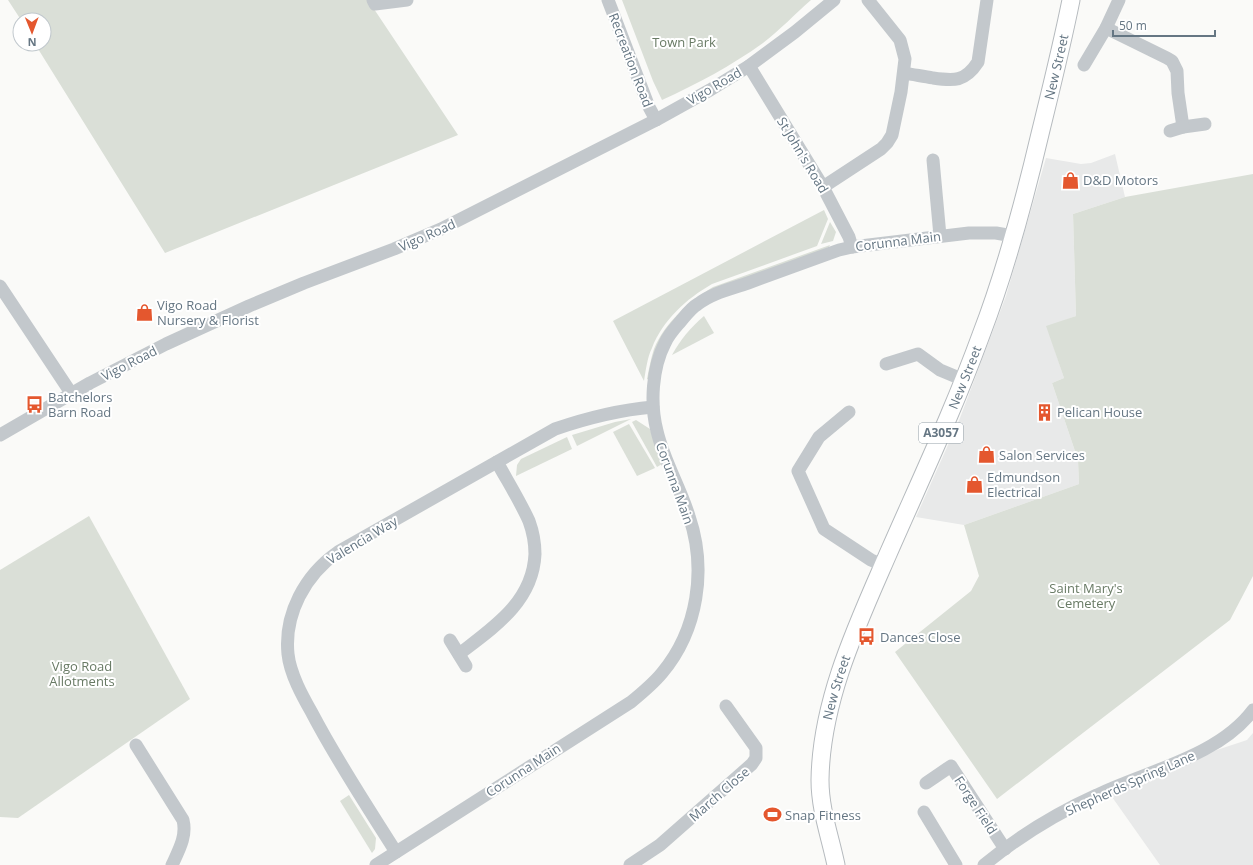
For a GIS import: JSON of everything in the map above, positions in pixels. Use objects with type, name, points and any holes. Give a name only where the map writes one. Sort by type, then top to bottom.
[{"type":"main road","name":"New Street","points":[[836,864],[825,821],[821,794],[820,770],[822,746],[830,709],[844,662],[866,604],[964,380],[992,305],[1013,236],[1046,110],[1071,0]]},
{"type":"street","points":[[373,0],[375,4],[407,0]]},
{"type":"street","name":"Recreation Road","points":[[608,0],[649,107],[656,120]]},
{"type":"street","name":"Vigo Road","points":[[0,435],[71,394],[166,344],[304,283],[394,249],[441,229],[656,120],[749,66],[795,32],[834,0]]},
{"type":"street","points":[[823,187],[881,149],[892,135],[904,73],[905,59],[900,40],[868,0]]},
{"type":"street","points":[[904,73],[951,80],[960,78],[972,70],[978,62],[988,0]]},
{"type":"street","points":[[1084,65],[1106,28],[1119,0]]},
{"type":"street","points":[[1106,28],[1167,58],[1172,62],[1177,71],[1178,93],[1176,129],[1205,124]]},
{"type":"street","name":"St John's Road","points":[[749,66],[823,187],[849,237],[852,247]]},
{"type":"street","points":[[933,160],[940,236]]},
{"type":"street","name":"Corunna Main","points":[[376,865],[631,702],[648,688],[663,672],[679,647],[689,625],[695,605],[698,566],[689,516],[657,431],[653,406],[657,367],[665,343],[675,328],[697,304],[716,294],[839,250],[852,247],[940,236],[996,233],[1013,236]]},
{"type":"street","points":[[0,286],[71,394]]},
{"type":"street","points":[[886,364],[918,354],[940,370],[964,380]]},
{"type":"street","name":"Valencia Way","points":[[396,852],[326,739],[302,694],[288,656],[288,639],[292,615],[302,591],[321,566],[338,552],[555,429],[608,413],[653,406]]},
{"type":"street","points":[[849,412],[819,437],[798,471],[824,529],[871,560],[883,565]]},
{"type":"street","points":[[459,654],[486,634],[509,614],[525,591],[534,568],[533,537],[529,521],[497,462]]},
{"type":"street","points":[[450,640],[466,666]]},
{"type":"street","name":"March Close","points":[[630,865],[660,845],[752,764],[756,758],[756,748],[726,706]]},
{"type":"street","name":"Shepherds Spring Lane","points":[[984,865],[1005,849],[1062,813],[1098,794],[1197,754],[1226,736],[1253,710]]},
{"type":"street","points":[[136,745],[184,820],[184,836],[181,847],[172,865]]},
{"type":"street","name":"Forge Field","points":[[926,783],[951,766],[1005,849]]},
{"type":"street","points":[[924,812],[956,865]]},
{"type":"shaded area","points":[[1115,154],[1125,197],[1073,214],[1076,316],[1047,327],[1064,378],[1052,383],[1078,460],[1079,484],[964,525],[916,517],[960,418],[1006,296],[1046,158],[1081,164],[1091,163]]},
{"type":"shaded area","points":[[1253,733],[1253,865],[1160,865],[1105,787],[1247,740]]},
{"type":"green space","points":[[8,0],[368,0],[458,135],[165,253],[40,52],[52,52],[52,12],[16,12]]},
{"type":"green space","name":"Town Park","points":[[622,0],[811,0],[763,43],[714,74],[662,100],[653,81]]},
{"type":"green space","name":"Saint Mary's Cemetery","points":[[1253,174],[1253,576],[1230,620],[997,799],[895,652],[971,591],[979,576],[964,525],[1079,484],[1078,460],[1052,383],[1064,378],[1046,326],[1076,316],[1073,214],[1125,197]]},
{"type":"green space","points":[[824,210],[828,219],[817,246],[712,284],[684,303],[662,328],[650,352],[644,381],[613,321]]},
{"type":"green space","points":[[830,222],[836,232],[833,241],[821,244]]},
{"type":"green space","points":[[830,245],[829,247],[689,306],[649,380],[647,379],[654,349],[664,330],[671,321],[695,299],[713,287]]},
{"type":"green space","points":[[704,316],[714,333],[672,355],[686,334]]},
{"type":"green space","points":[[631,419],[577,446],[572,435],[615,422]]},
{"type":"green space","points":[[636,420],[650,429],[662,464],[657,467],[632,422]]},
{"type":"green space","points":[[629,424],[655,468],[637,476],[613,432]]},
{"type":"green space","points":[[567,437],[572,449],[516,476],[517,465],[521,459]]},
{"type":"green space","name":"Vigo Road Allotments","points":[[89,516],[190,699],[18,818],[0,817],[0,570]]},
{"type":"green space","points":[[349,795],[376,838],[375,849],[372,853],[340,801]]},
{"type":"place","name":"D&D Motors","points":[[1070,180]]},
{"type":"place","name":"Vigo Road Nursery & Florist","points":[[144,312]]},
{"type":"place","name":"Batchelors Barn Road","points":[[35,404]]},
{"type":"place","name":"Pelican House","points":[[1044,412]]},
{"type":"place","name":"Salon Services","points":[[986,455]]},
{"type":"place","name":"Edmundson Electrical","points":[[974,484]]},
{"type":"place","name":"Dances Close","points":[[867,637]]},
{"type":"place","name":"Snap Fitness","points":[[772,815]]}]
